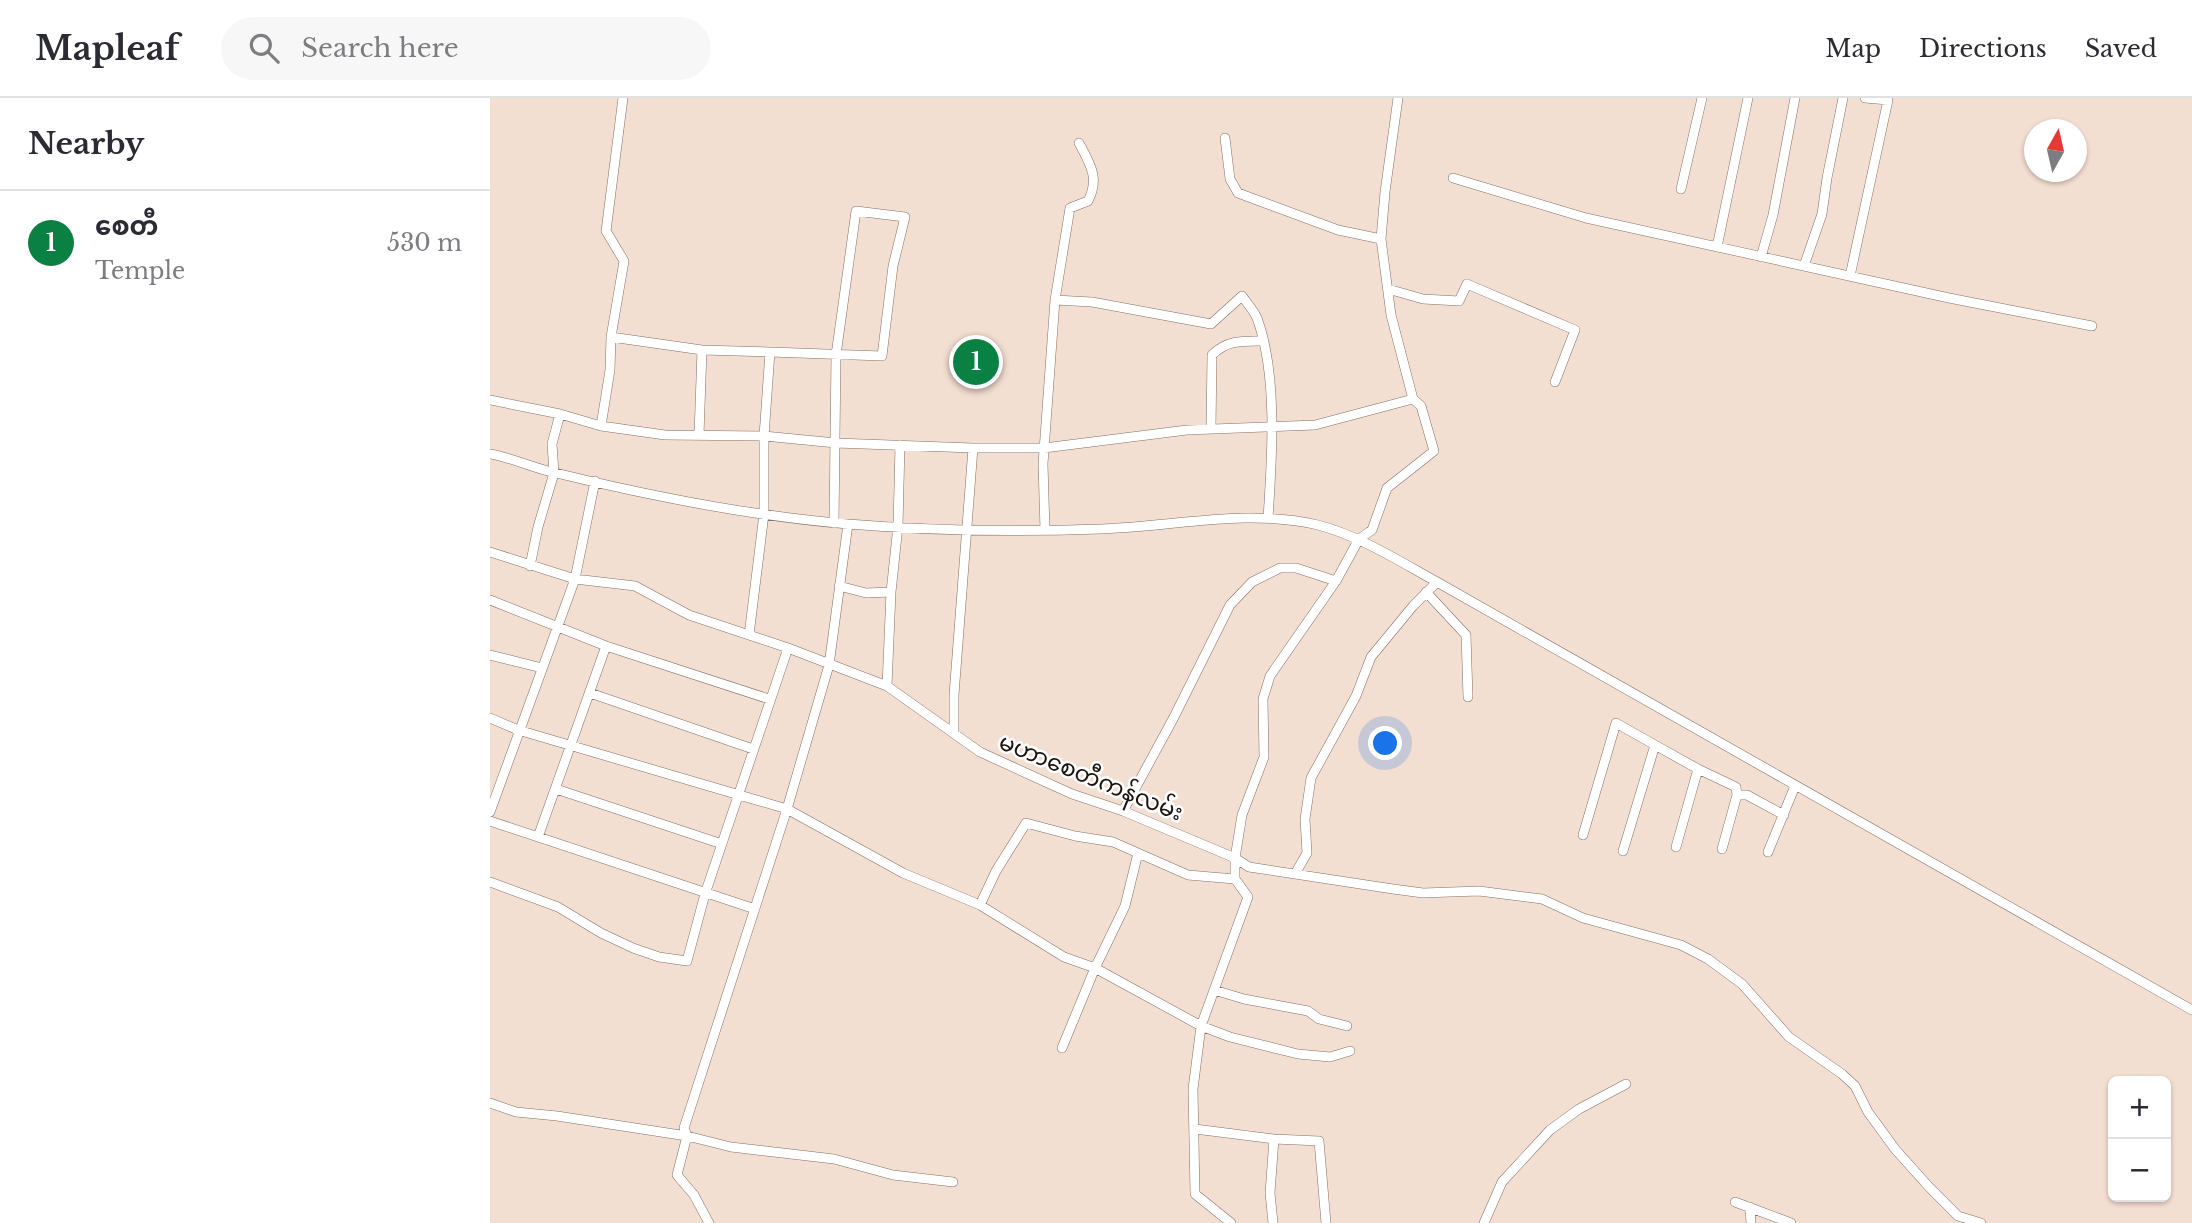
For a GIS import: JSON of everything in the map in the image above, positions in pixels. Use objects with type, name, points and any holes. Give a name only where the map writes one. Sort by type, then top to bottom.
[{"type":"street","points":[[601,426],[610,370],[611,337],[624,261],[606,231],[623,98]]},
{"type":"street","points":[[1231,1223],[1195,1194],[1193,1089],[1201,1027],[1248,897],[1235,879],[1235,858],[1242,815],[1264,757],[1263,699],[1270,676],[1336,581],[1359,540],[1372,530],[1387,488],[1434,451],[1421,406],[1413,399],[1391,315],[1381,239],[1398,98]]},
{"type":"street","points":[[1681,189],[1702,98]]},
{"type":"street","points":[[1717,247],[1748,98]]},
{"type":"street","points":[[1761,257],[1773,215],[1795,98]]},
{"type":"street","points":[[1804,266],[1822,214],[1843,98]]},
{"type":"street","points":[[1850,276],[1888,100],[1865,98]]},
{"type":"street","points":[[1225,138],[1230,179],[1238,193],[1338,230],[1381,239]]},
{"type":"street","points":[[1045,530],[1044,448],[1055,300],[1070,208],[1088,201],[1094,190],[1093,170],[1079,143]]},
{"type":"street","points":[[1453,178],[1586,218],[2092,326]]},
{"type":"street","points":[[611,337],[702,350],[836,355],[882,356],[893,266],[905,217],[856,212],[836,355],[834,523]]},
{"type":"street","points":[[1388,289],[1423,299],[1459,301],[1466,284],[1575,330],[1555,382]]},
{"type":"street","points":[[1055,300],[1092,302],[1211,324],[1242,296],[1256,317],[1267,365],[1272,427],[1268,518]]},
{"type":"street","points":[[1211,428],[1212,355],[1221,345],[1262,341]]},
{"type":"street","points":[[699,435],[702,350]]},
{"type":"street","points":[[749,635],[764,514],[764,436],[770,352]]},
{"type":"street","points":[[490,400],[560,414],[601,426],[665,435],[764,436],[900,446],[1044,448],[1211,428],[1315,425],[1413,399]]},
{"type":"street","points":[[530,566],[554,473],[552,444],[560,414]]},
{"type":"street","points":[[887,686],[891,592],[898,526],[900,446]]},
{"type":"street","points":[[954,733],[954,695],[973,448]]},
{"type":"street","points":[[490,454],[511,458],[554,473],[764,514],[834,523],[965,531],[1103,529],[1242,518],[1268,518],[1317,525],[1359,540],[1437,582],[2192,1010]]},
{"type":"street","points":[[490,812],[575,579],[595,481]]},
{"type":"street","points":[[709,1223],[694,1195],[677,1175],[687,1136],[684,1128],[787,809],[829,664],[848,524]]},
{"type":"street","name":"မဟာစေတီကန်လမ်း","points":[[490,552],[575,579],[635,586],[689,615],[887,686],[980,752],[1072,794],[1123,811],[1235,858],[1250,867],[1423,893],[1479,891],[1542,899],[1583,918],[1681,945],[1708,959],[1742,984],[1789,1037],[1855,1086],[1868,1112],[1895,1149],[1958,1216],[1981,1223]]},
{"type":"street","points":[[1123,811],[1230,605],[1252,582],[1280,568],[1296,568],[1336,581]]},
{"type":"street","points":[[1295,874],[1307,853],[1305,819],[1311,778],[1366,676],[1371,657],[1437,582]]},
{"type":"street","points":[[839,586],[866,593],[891,592]]},
{"type":"street","points":[[1426,592],[1466,635],[1468,697]]},
{"type":"street","points":[[490,600],[606,646],[769,699]]},
{"type":"street","points":[[538,837],[606,646]]},
{"type":"street","points":[[490,882],[558,908],[634,948],[659,957],[687,961],[705,894],[788,649]]},
{"type":"street","points":[[490,655],[542,668]]},
{"type":"street","points":[[590,693],[753,749]]},
{"type":"street","points":[[490,718],[519,730],[787,809],[903,873],[980,905],[1064,957],[1095,968],[1201,1027],[1298,1054],[1330,1057],[1350,1051]]},
{"type":"street","points":[[1583,835],[1616,723],[1736,787],[1737,795],[1721,849]]},
{"type":"street","points":[[1623,851],[1655,745]]},
{"type":"street","points":[[1676,847],[1698,769]]},
{"type":"street","points":[[1768,852],[1796,786]]},
{"type":"street","points":[[556,789],[722,844]]},
{"type":"street","points":[[1737,795],[1746,796],[1784,815]]},
{"type":"street","points":[[490,821],[755,909]]},
{"type":"street","points":[[980,905],[996,871],[1026,822],[1075,836],[1114,842],[1188,875],[1235,879]]},
{"type":"street","points":[[1062,1048],[1095,968],[1125,906],[1138,853]]},
{"type":"street","points":[[1214,990],[1244,999],[1308,1011],[1319,1020],[1347,1026]]},
{"type":"street","points":[[1484,1223],[1502,1182],[1550,1130],[1579,1109],[1626,1084]]},
{"type":"street","points":[[490,1103],[516,1112],[687,1136],[732,1147],[834,1158],[893,1175],[953,1182]]},
{"type":"street","points":[[1195,1129],[1274,1139],[1319,1141],[1326,1223]]},
{"type":"street","points":[[1273,1223],[1270,1194],[1274,1139]]},
{"type":"street","points":[[1735,1202],[1791,1223]]},
{"type":"street","points":[[1750,1207],[1751,1223]]},
{"type":"place","name":"စေတီ","points":[[976,362]]}]
